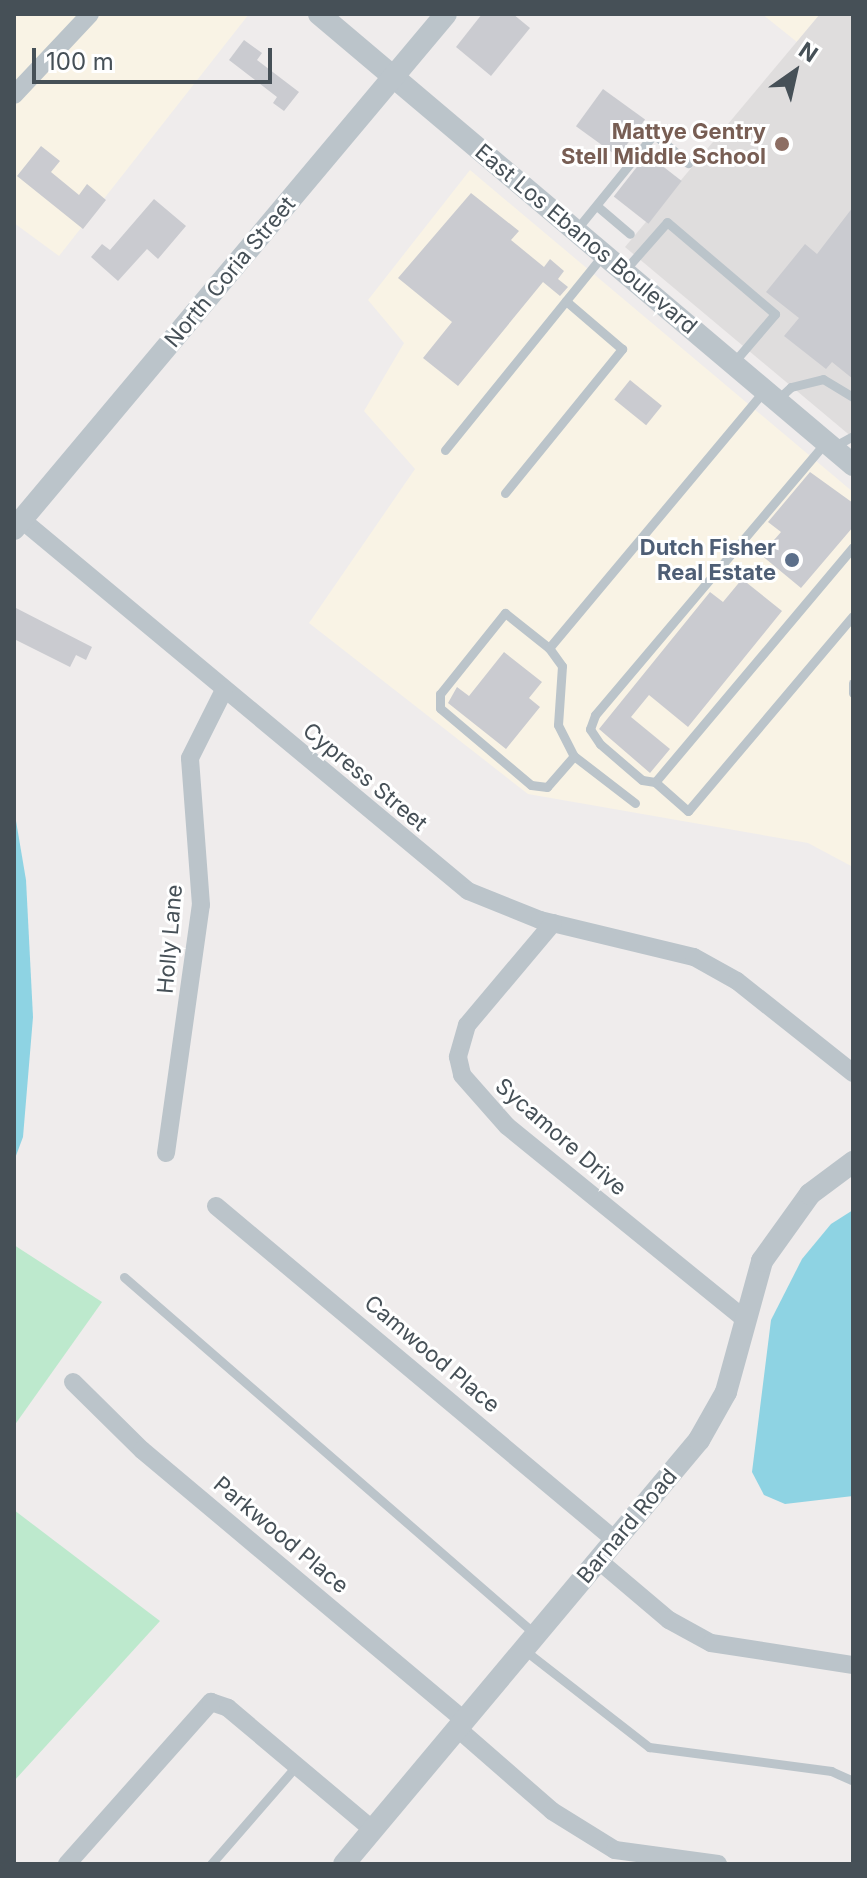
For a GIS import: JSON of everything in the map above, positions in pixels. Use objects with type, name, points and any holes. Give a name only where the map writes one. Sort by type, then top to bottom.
[{"type":"street","points":[[14,95],[90,14]]},
{"type":"street","name":"East Los Ebanos Boulevard","points":[[319,14],[853,465]]},
{"type":"street","name":"North Coria Street","points":[[18,525],[446,14]]},
{"type":"street","name":"Cypress Street","points":[[18,525],[224,690],[447,876],[490,903],[553,923],[673,950],[728,975],[853,1073]]},
{"type":"street","name":"Holly Lane","points":[[166,1153],[201,905],[190,758],[224,690]]},
{"type":"street","name":"Sycamore Drive","points":[[553,923],[467,1025],[458,1057],[462,1075],[507,1126],[742,1317]]},
{"type":"street","name":"Barnard Road","points":[[344,1864],[716,1415],[742,1317],[762,1261],[792,1215],[853,1162]]},
{"type":"street","name":"Camwood Place","points":[[216,1206],[615,1540]]},
{"type":"street","name":"Parkwood Place","points":[[73,1382],[142,1450],[460,1724],[552,1811],[604,1844],[718,1864]]},
{"type":"street","points":[[598,1560],[659,1612],[711,1643],[853,1665]]},
{"type":"street","points":[[67,1864],[211,1702],[228,1708],[373,1830]]},
{"type":"lane","points":[[576,230],[654,134],[688,163]]},
{"type":"lane","points":[[597,206],[630,234]]},
{"type":"lane","points":[[624,271],[667,222],[775,314],[733,363]]},
{"type":"lane","points":[[445,450],[604,254]]},
{"type":"lane","points":[[505,493],[622,349],[566,301]]},
{"type":"lane","points":[[549,648],[771,395],[823,379],[853,397]]},
{"type":"lane","points":[[853,436],[829,445],[595,715],[590,729],[600,744],[642,780],[655,782],[688,811],[853,616]]},
{"type":"lane","points":[[655,782],[853,547]]},
{"type":"lane","points":[[574,756],[547,787],[531,785],[440,708],[440,694],[505,613],[549,648],[562,666],[558,725],[574,756],[635,803]]},
{"type":"lane","points":[[853,683],[853,693]]},
{"type":"lane","points":[[124,1277],[649,1747],[831,1771],[853,1781]]},
{"type":"lane","points":[[211,1864],[297,1765]]},
{"type":"shaded area","points":[[14,14],[249,14],[59,256],[14,223]]},
{"type":"shaded area","points":[[762,14],[820,14],[797,42]]},
{"type":"shaded area","name":"Mattye Gentry Stell Middle School","points":[[820,14],[853,14],[853,438],[625,247]]},
{"type":"shaded area","points":[[470,170],[853,492],[853,867],[808,843],[528,794],[309,623],[415,469],[364,411],[404,343],[368,300]]},
{"type":"green space","points":[[14,1245],[102,1302],[14,1426]]},
{"type":"green space","points":[[14,1510],[160,1621],[14,1781]]},
{"type":"water","points":[[14,809],[26,880],[33,1017],[23,1137],[14,1161]]},
{"type":"water","points":[[853,1210],[853,1496],[785,1504],[764,1495],[752,1472],[771,1320],[802,1259],[831,1224]]},
{"type":"building","points":[[482,14],[513,14],[530,28],[491,76],[456,47]]},
{"type":"building","points":[[244,40],[262,53],[257,60],[299,92],[284,111],[273,103],[277,97],[229,60]]},
{"type":"building","points":[[603,89],[645,120],[618,157],[576,126]]},
{"type":"building","points":[[41,146],[60,161],[51,172],[79,195],[87,184],[106,200],[83,229],[17,176]]},
{"type":"building","points":[[647,154],[682,181],[648,224],[614,197]]},
{"type":"building","points":[[471,193],[519,231],[511,240],[544,267],[550,259],[564,271],[558,279],[568,287],[560,296],[543,282],[458,386],[423,358],[452,322],[398,278]]},
{"type":"building","points":[[154,199],[186,226],[158,259],[147,249],[118,281],[91,257],[102,244],[110,250]]},
{"type":"building","points":[[853,207],[853,379],[832,362],[826,369],[784,336],[799,318],[766,292],[805,244],[817,254]]},
{"type":"building","points":[[630,380],[662,406],[646,425],[614,399]]},
{"type":"building","points":[[810,472],[853,503],[853,527],[801,588],[761,555],[781,532],[768,522]]},
{"type":"building","points":[[742,579],[782,611],[688,727],[649,695],[631,717],[670,749],[650,773],[599,729],[710,592],[723,602]]},
{"type":"building","points":[[14,607],[92,647],[86,660],[76,655],[70,667],[14,639]]},
{"type":"building","points":[[504,652],[542,682],[529,698],[540,707],[506,749],[448,703],[457,687],[469,696]]},
{"type":"place","name":"Mattye Gentry Stell Middle School","points":[[782,144]]},
{"type":"place","name":"Dutch Fisher Real Estate","points":[[792,560]]}]
